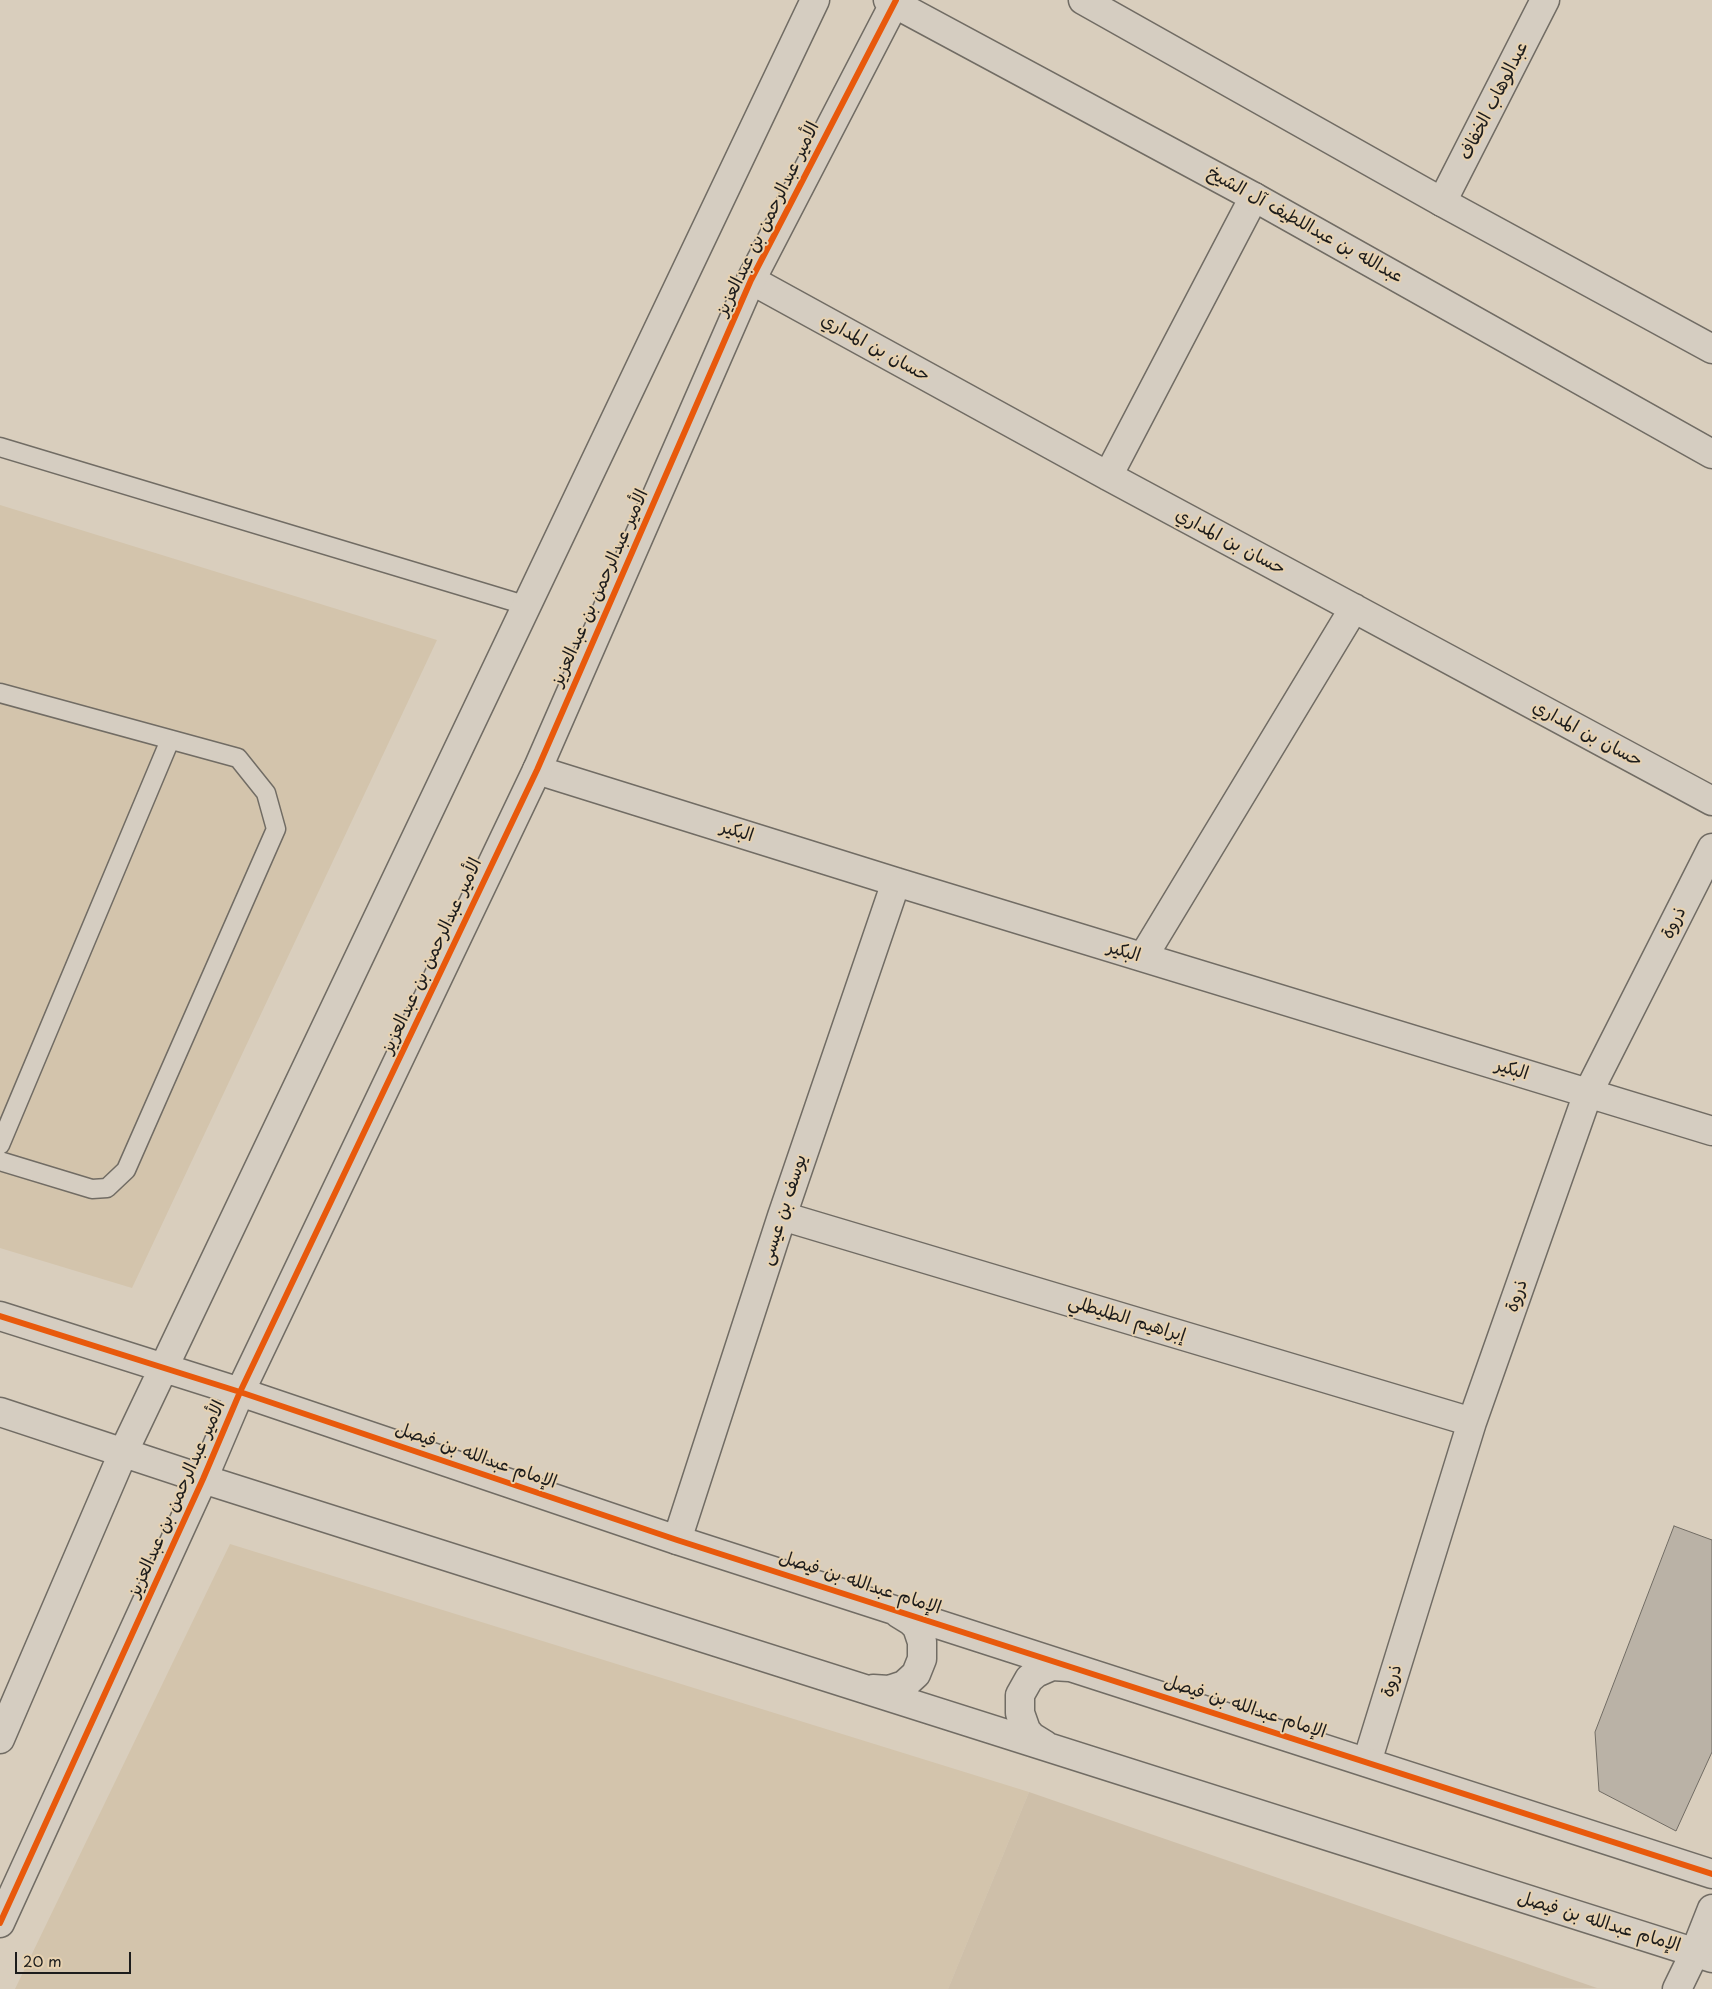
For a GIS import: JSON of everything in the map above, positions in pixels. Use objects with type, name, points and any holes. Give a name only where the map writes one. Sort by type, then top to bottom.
[{"type":"street","points":[[0,1739],[123,1453],[815,0]]},
{"type":"street","points":[[1083,0],[1442,202],[1712,350]]},
{"type":"street","name":"عبدالوهاب الخفاف","points":[[1442,202],[1546,0]]},
{"type":"street","name":"عبدالله بن عبداللطيف آل الشيخ","points":[[893,1],[1254,197],[1712,454]]},
{"type":"street","name":"الأمير عبدالرحمن بن عبدالعزيز","points":[[0,1923],[203,1479],[240,1392],[537,770],[751,280],[893,1]]},
{"type":"street","points":[[1108,476],[1254,197]]},
{"type":"street","name":"حسان بن المداري","points":[[751,280],[1108,476],[1712,800]]},
{"type":"street","points":[[1144,957],[1354,608]]},
{"type":"street","name":"البكير","points":[[537,770],[896,882],[1712,1131]]},
{"type":"street","name":"ذروة","points":[[1366,1762],[1472,1422],[1588,1093],[1712,848]]},
{"type":"street","name":"يوسف بن عيسى","points":[[677,1540],[782,1216],[896,882]]},
{"type":"street","name":"إبراهيم الطليطلي","points":[[782,1216],[1472,1422]]},
{"type":"street","name":"الإمام عبدالله بن فيصل","points":[[0,1316],[240,1392],[677,1540],[1712,1874]]},
{"type":"street","name":"الإمام عبدالله بن فيصل","points":[[0,1412],[203,1479],[1703,1955]]},
{"type":"street","points":[[864,1688],[881,1691],[897,1689],[911,1680],[916,1674],[922,1659],[922,1642],[916,1628],[904,1616],[881,1606]]},
{"type":"street","points":[[1056,1750],[1039,1742],[1026,1730],[1020,1713],[1020,1695],[1029,1679],[1044,1669],[1052,1666],[1070,1668]]},
{"type":"street","points":[[1676,1989],[1703,1955],[1712,1909]]},
{"type":"lane","points":[[0,448],[528,606]]},
{"type":"lane","points":[[0,693],[238,758],[266,793],[276,829],[126,1170],[107,1188],[92,1188],[0,1161]]},
{"type":"lane","points":[[0,1145],[170,740]]},
{"type":"shaded area","points":[[0,505],[437,640],[132,1288],[0,1248]]},
{"type":"shaded area","points":[[230,1544],[1029,1792],[948,1989],[15,1989]]},
{"type":"shaded area","points":[[1029,1792],[1597,1988],[948,1989]]},
{"type":"building","points":[[1674,1526],[1712,1540],[1712,1752],[1676,1831],[1599,1791],[1595,1732]]},
{"type":"cycle path","points":[[0,1923],[203,1479],[240,1392],[537,770],[751,280],[896,0]]},
{"type":"cycle path","points":[[0,1316],[240,1392],[677,1540],[1712,1874]]}]
